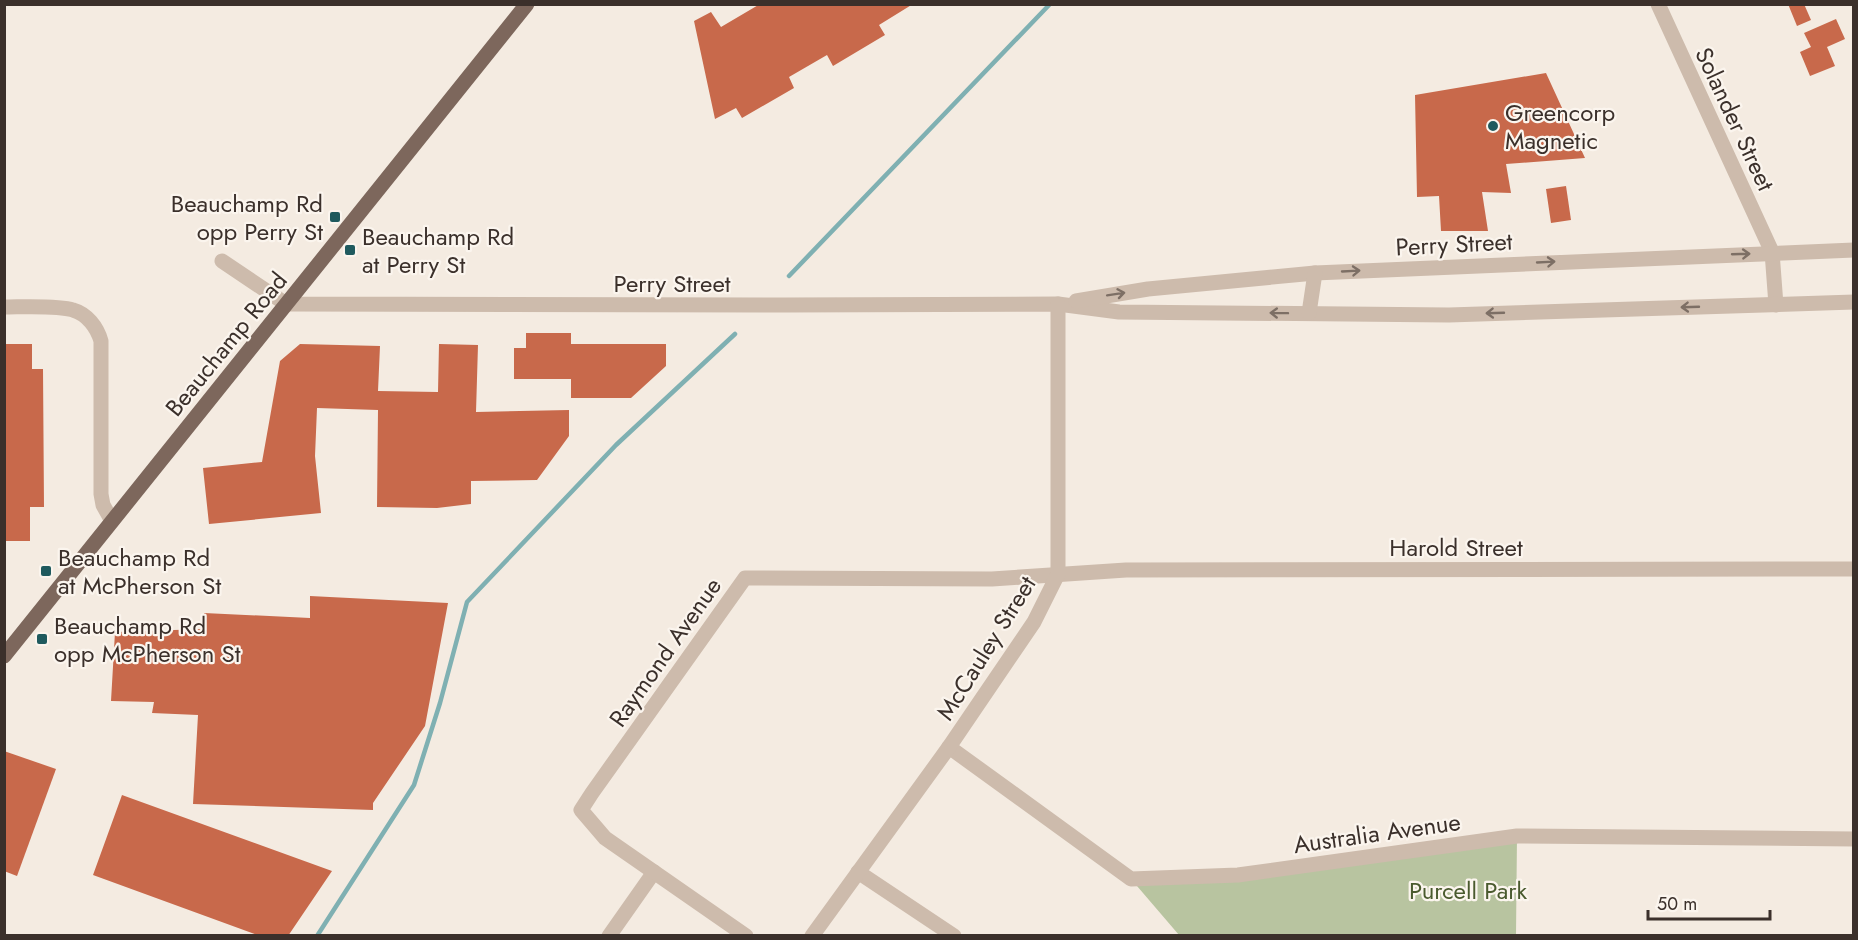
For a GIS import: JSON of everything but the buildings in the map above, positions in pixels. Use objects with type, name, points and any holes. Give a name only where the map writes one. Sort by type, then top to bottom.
[{"type":"main road","name":"Beauchamp Road","points":[[4,656],[527,4]]},
{"type":"street","name":"Solander Street","points":[[1658,4],[1772,252]]},
{"type":"street","name":"Perry Street","points":[[1058,304],[1148,289],[1315,273],[1854,249]]},
{"type":"street","points":[[1772,252],[1776,305]]},
{"type":"street","points":[[222,261],[286,304]]},
{"type":"street","points":[[1309,314],[1315,273]]},
{"type":"street","name":"Perry Street","points":[[286,304],[1058,304],[1119,312],[1449,315],[1854,302]]},
{"type":"street","name":"McCauley Street","points":[[812,936],[949,747],[1034,622],[1058,574],[1058,304]]},
{"type":"street","points":[[4,307],[74,310],[86,317],[98,329],[101,340],[101,494],[103,505],[112,521]]},
{"type":"street","name":"Harold Street","points":[[1058,574],[1126,570],[1854,569]]},
{"type":"street","name":"Raymond Avenue","points":[[746,936],[605,838],[582,810],[745,578],[992,579],[1058,574]]},
{"type":"street","name":"Australia Avenue","points":[[949,747],[1131,879],[1238,875],[1517,836],[1854,839]]},
{"type":"street","points":[[609,936],[654,872]]},
{"type":"street","points":[[858,872],[954,936]]},
{"type":"green space","name":"Purcell Park","points":[[1517,836],[1516,935],[1179,935],[1131,879],[1238,875]]},
{"type":"waterway","points":[[789,276],[1050,4]]},
{"type":"waterway","points":[[317,936],[414,785],[440,703],[467,602],[616,445],[735,334]]},
{"type":"place","name":"Greencorp Magnetic","points":[[1493,126]]},
{"type":"place","name":"Beauchamp Rd opp Perry St","points":[[335,217]]},
{"type":"place","name":"Beauchamp Rd at Perry St","points":[[350,250]]},
{"type":"place","name":"Beauchamp Rd at McPherson St","points":[[46,571]]},
{"type":"place","name":"Beauchamp Rd opp McPherson St","points":[[42,639]]}]
